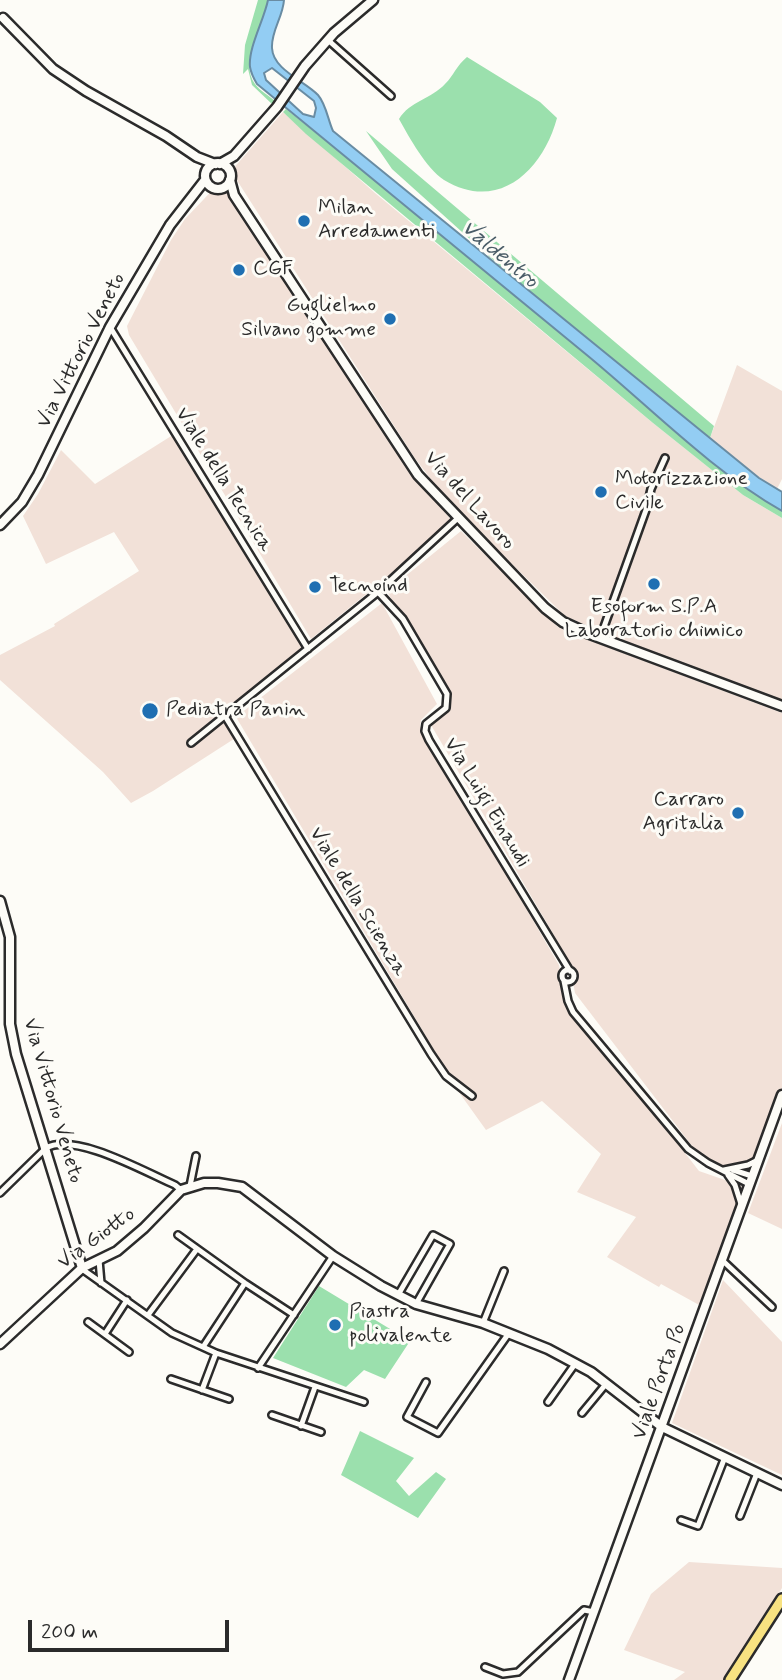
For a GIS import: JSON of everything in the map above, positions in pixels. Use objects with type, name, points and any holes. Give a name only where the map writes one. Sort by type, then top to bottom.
[{"type":"main road","points":[[730,1680],[782,1599]]},
{"type":"street","points":[[205,177],[209,166],[233,156],[278,107],[299,74],[328,40],[373,0]]},
{"type":"street","points":[[3,18],[53,69],[197,157],[218,164],[230,176]]},
{"type":"street","points":[[328,40],[391,96]]},
{"type":"street","points":[[196,194],[205,189],[226,186],[233,156]]},
{"type":"street","points":[[197,157],[205,177],[216,189],[234,195]]},
{"type":"street","name":"Via del Lavoro","points":[[230,176],[234,195],[418,475],[545,608],[574,628],[782,706]]},
{"type":"street","name":"Via Vittorio Veneto","points":[[0,525],[22,502],[38,475],[110,327],[170,225],[196,194],[205,177]]},
{"type":"street","name":"Viale della Tecnica","points":[[110,327],[308,649]]},
{"type":"street","points":[[600,638],[651,489],[665,458]]},
{"type":"street","points":[[191,743],[378,592],[458,518]]},
{"type":"street","name":"Via Luigi Einaudi","points":[[378,592],[403,619],[447,694],[446,708],[424,728],[429,740],[567,969]]},
{"type":"street","name":"Viale della Scienza","points":[[225,716],[435,1060],[446,1076],[472,1096]]},
{"type":"street","name":"Via Vittorio Veneto","points":[[0,901],[10,937],[10,1024],[16,1054],[82,1268]]},
{"type":"street","points":[[568,981],[562,975],[567,969],[573,976],[568,981],[566,991],[573,1012],[688,1149],[708,1163],[723,1170],[737,1170],[751,1180]]},
{"type":"street","name":"Viale Porta Po","points":[[569,1680],[782,1095]]},
{"type":"street","points":[[0,1193],[53,1144],[70,1144],[95,1150],[181,1190]]},
{"type":"street","points":[[190,1186],[196,1156]]},
{"type":"street","points":[[723,1170],[758,1160]]},
{"type":"street","points":[[723,1170],[735,1185],[741,1204]]},
{"type":"street","name":"Via Giotto","points":[[0,1344],[82,1268],[117,1251],[181,1190],[190,1186],[218,1183],[242,1188],[333,1256],[398,1295],[416,1304],[482,1323],[548,1349],[606,1384],[662,1427],[782,1485]]},
{"type":"street","points":[[178,1235],[294,1315]]},
{"type":"street","points":[[398,1295],[433,1235],[450,1244],[416,1304]]},
{"type":"street","points":[[148,1315],[197,1249]]},
{"type":"street","points":[[258,1368],[333,1256]]},
{"type":"street","points":[[99,1260],[100,1282]]},
{"type":"street","points":[[722,1260],[772,1307]]},
{"type":"street","points":[[82,1268],[172,1333],[216,1353],[364,1402]]},
{"type":"street","points":[[482,1323],[504,1271]]},
{"type":"street","points":[[203,1347],[245,1283]]},
{"type":"street","points":[[105,1334],[127,1300]]},
{"type":"street","points":[[88,1322],[129,1352]]},
{"type":"street","points":[[426,1382],[407,1416],[438,1433],[509,1333]]},
{"type":"street","points":[[202,1390],[216,1353]]},
{"type":"street","points":[[548,1402],[575,1364]]},
{"type":"street","points":[[171,1379],[229,1399]]},
{"type":"street","points":[[582,1413],[606,1384]]},
{"type":"street","points":[[301,1426],[314,1387]]},
{"type":"street","points":[[272,1415],[321,1432]]},
{"type":"street","points":[[681,1520],[698,1526],[725,1457]]},
{"type":"street","points":[[740,1516],[757,1473]]},
{"type":"street","points":[[485,1667],[503,1674],[518,1672],[584,1610],[594,1612]]},
{"type":"shaded area","points":[[283,112],[375,193],[653,423],[743,495],[782,518],[782,700],[565,616],[436,486],[414,457],[231,171]]},
{"type":"shaded area","points":[[222,180],[404,464],[454,523],[311,639],[129,335],[127,326],[171,240],[185,219]]},
{"type":"shaded area","points":[[737,365],[782,391],[782,479],[777,489],[759,478],[710,438]]},
{"type":"shaded area","points":[[176,433],[305,647],[224,710],[223,715],[237,737],[131,803],[103,772],[0,680],[0,655],[55,626],[54,624],[139,571],[114,532],[46,564],[23,516],[61,450],[95,484]]},
{"type":"shaded area","points":[[461,531],[558,627],[782,713],[782,1088],[756,1157],[741,1169],[725,1170],[705,1163],[575,993],[569,961],[431,725],[448,704],[387,591]]},
{"type":"shaded area","points":[[382,603],[437,704],[421,720],[420,726],[559,965],[565,998],[699,1171],[745,1187],[701,1306],[661,1284],[659,1287],[607,1257],[636,1217],[577,1192],[601,1154],[542,1101],[486,1130],[443,1070],[443,1065],[236,717]]},
{"type":"shaded area","points":[[782,1123],[782,1229],[748,1213]]},
{"type":"shaded area","points":[[723,1280],[782,1342],[782,1475],[672,1423]]},
{"type":"shaded area","points":[[689,1562],[782,1568],[782,1588],[725,1680],[674,1680],[685,1672],[624,1650],[651,1594]]},
{"type":"green space","points":[[258,0],[268,0],[251,55],[251,75],[257,87],[276,102],[273,105],[252,85],[248,69],[243,74],[245,45]]},
{"type":"green space","points":[[467,57],[540,102],[557,118],[541,154],[530,169],[516,181],[500,189],[483,192],[464,189],[444,180],[424,160],[399,119],[409,108],[448,81]]},
{"type":"green space","points":[[286,109],[516,295],[707,459],[782,511],[782,518],[743,495],[653,423],[306,134],[283,112]]},
{"type":"green space","points":[[366,131],[714,426],[710,438],[511,276],[392,169]]},
{"type":"green space","points":[[319,1286],[410,1341],[385,1379],[364,1370],[346,1387],[273,1358]]},
{"type":"green space","points":[[360,1431],[414,1458],[396,1481],[409,1496],[436,1472],[446,1479],[418,1518],[341,1475]]},
{"type":"water","points":[[268,0],[284,0],[272,42],[274,56],[284,69],[318,95],[333,131],[759,478],[782,492],[782,511],[706,458],[588,356],[257,84],[251,71],[250,59]],"holes":[[[272,68],[314,101],[314,117],[303,114],[266,80],[264,73]]]},
{"type":"place","name":"Milan Arredamenti","points":[[304,221]]},
{"type":"place","name":"CGF","points":[[239,270]]},
{"type":"place","name":"Guglielmo Silvano gomme","points":[[390,319]]},
{"type":"place","name":"Motorizzazione Civile","points":[[601,492]]},
{"type":"place","name":"Esoform S.P.A Laboratorio chimico","points":[[654,584]]},
{"type":"place","name":"Tecnoind","points":[[315,587]]},
{"type":"place","name":"Pediatra Panin","points":[[150,711]]},
{"type":"place","name":"Carraro Agritalia","points":[[738,813]]},
{"type":"place","name":"Piastra polivalente","points":[[335,1325]]},
{"type":"water label","name":"Valdentro","points":[[499,255]]}]
